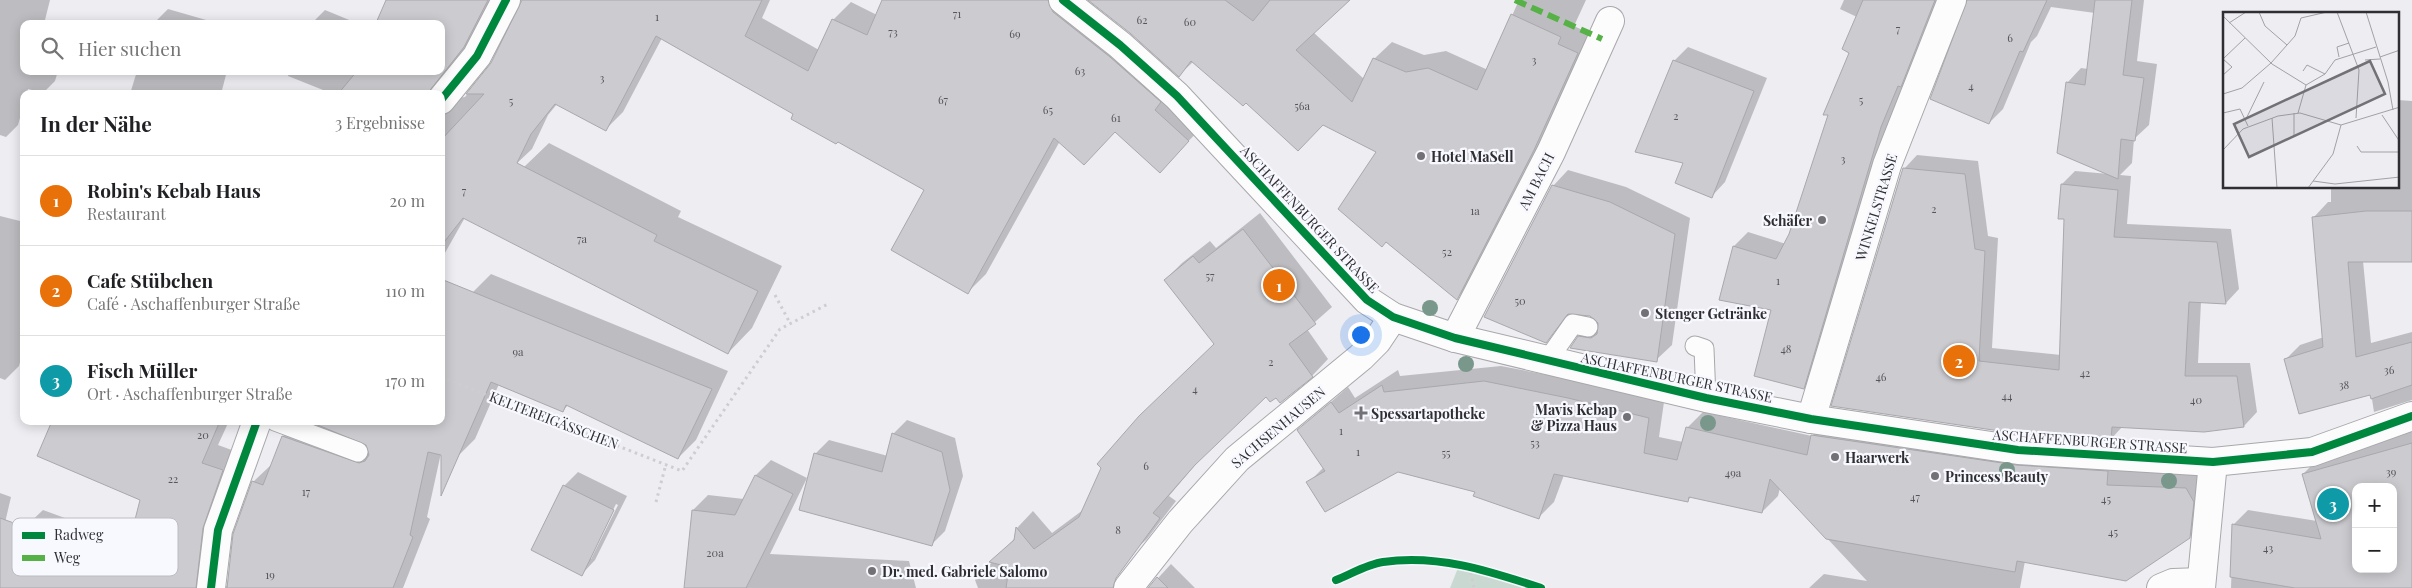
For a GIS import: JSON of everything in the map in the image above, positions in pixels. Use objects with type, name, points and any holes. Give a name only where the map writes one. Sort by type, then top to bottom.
[{"type":"street","points":[[445,95],[477,56],[506,0]]},
{"type":"street","name":"ASCHAFFENBURGER STRASSE","points":[[1063,0],[1120,45],[1177,96],[1361,294],[1393,317],[1456,338],[1706,398],[1812,419],[2018,450],[2213,462],[2312,452],[2412,416]]},
{"type":"street","name":"WINKELSTRASSE","points":[[1812,419],[1888,166],[1952,0]]},
{"type":"street","name":"AM BACH","points":[[1456,338],[1551,152],[1610,22]]},
{"type":"street","name":"SACHSENHAUSEN","points":[[1128,588],[1180,522],[1238,459],[1361,357],[1377,342],[1393,317]]},
{"type":"street","points":[[211,588],[218,530],[257,425]]},
{"type":"street","points":[[2161,588],[2173,582],[2201,585],[2213,462]]},
{"type":"lane","points":[[1547,361],[1573,324],[1588,327]]},
{"type":"lane","points":[[1695,346],[1704,349],[1706,398]]},
{"type":"lane","points":[[286,425],[358,452]]},
{"type":"path","points":[[775,294],[790,323],[828,304]]},
{"type":"path","points":[[656,502],[666,464]]},
{"type":"path","points":[[1469,566],[1474,588]]},
{"type":"shaded area","points":[[1458,568],[1527,588],[1450,588]]},
{"type":"building","points":[[386,0],[488,0],[464,47],[445,71],[445,20],[377,20]]},
{"type":"building","points":[[522,0],[762,0],[745,36],[808,71],[832,19],[867,35],[882,0],[1048,0],[1053,12],[1110,57],[1161,102],[1155,110],[1189,141],[1160,173],[1115,132],[1084,165],[1054,138],[968,294],[891,250],[924,190],[838,142],[836,144],[791,119],[793,114],[656,36],[606,131],[555,104],[531,134],[517,163],[657,235],[654,241],[758,291],[728,354],[463,218],[445,241],[445,136],[484,94],[466,94],[491,63]]},
{"type":"building","points":[[1088,0],[1225,0],[1253,21],[1270,0],[1350,0],[1296,50],[1352,102],[1373,58],[1406,72],[1428,68],[1477,90],[1511,14],[1561,37],[1558,44],[1578,53],[1534,150],[1457,300],[1386,242],[1382,247],[1338,209],[1376,152],[1323,125],[1298,151],[1246,103],[1243,106],[1191,61],[1179,77],[1130,33]]},
{"type":"building","points":[[1863,0],[1935,0],[1901,87],[1898,86],[1881,127],[1804,389],[1754,376],[1771,310],[1719,300],[1733,246],[1776,259],[1789,234],[1828,115],[1823,115],[1849,53],[1842,49]]},
{"type":"building","points":[[1967,0],[2047,0],[2023,52],[2020,51],[1989,124],[1930,99]]},
{"type":"building","points":[[2095,0],[2132,0],[2123,75],[2144,78],[2135,141],[2121,139],[2118,179],[2057,153],[2066,82],[2085,85]]},
{"type":"building","points":[[1673,60],[1754,91],[1712,198],[1675,183],[1683,163],[1635,152]]},
{"type":"building","points":[[354,75],[442,75],[430,90],[341,90]]},
{"type":"building","points":[[1903,168],[1965,174],[1975,249],[1985,251],[1979,361],[2059,370],[2064,219],[2058,219],[2061,184],[2118,190],[2114,237],[2217,242],[2226,304],[2189,302],[2185,376],[2237,376],[2244,427],[2204,432],[2112,427],[2111,440],[2020,434],[1831,406]]},
{"type":"building","points":[[1552,185],[1610,202],[1675,234],[1657,362],[1570,348],[1578,336],[1591,338],[1597,334],[1598,323],[1590,316],[1568,314],[1546,343],[1484,317]]},
{"type":"building","points":[[2366,211],[2412,211],[2412,262],[2348,262],[2356,357],[2412,342],[2412,385],[2371,399],[2370,395],[2299,414],[2284,359],[2323,347],[2312,217]]},
{"type":"building","points":[[1243,229],[1316,324],[1289,344],[1313,377],[1280,403],[1276,398],[1270,402],[1266,397],[1195,465],[1153,513],[1160,518],[1116,578],[1113,588],[1006,588],[1009,567],[989,562],[1014,540],[1016,527],[1034,549],[1079,517],[1101,468],[1097,464],[1139,416],[1214,344],[1164,280],[1193,256],[1199,263]]},
{"type":"building","points":[[445,281],[712,389],[678,459],[566,405],[563,412],[491,382],[441,496],[441,455],[428,452],[410,535],[413,537],[393,588],[227,588],[233,534],[252,481],[263,485],[282,436],[359,463],[365,461],[369,455],[366,445],[318,425],[445,425]]},
{"type":"building","points":[[1484,381],[1568,398],[1649,418],[1644,453],[1677,460],[1686,427],[1807,455],[1811,435],[2016,465],[2108,471],[2107,485],[2186,488],[2194,502],[2190,538],[2126,581],[2017,561],[2015,572],[1826,539],[1770,479],[1762,513],[1689,497],[1688,502],[1554,474],[1539,519],[1473,496],[1475,492],[1398,472],[1325,512],[1306,482],[1325,471],[1297,430],[1331,402],[1339,413],[1382,385],[1384,392]]},
{"type":"building","points":[[50,425],[218,425],[202,463],[223,470],[203,528],[196,588],[0,588],[0,518],[12,522],[12,576],[178,576],[178,518],[135,518],[140,500],[37,456]]},
{"type":"building","points":[[892,433],[942,452],[950,490],[932,546],[799,510],[814,453],[882,472]]},
{"type":"building","points":[[2412,443],[2412,588],[2295,588],[2230,577],[2232,524],[2321,539],[2302,474]]},
{"type":"building","points":[[755,475],[793,494],[746,588],[684,588],[692,510],[735,515]]},
{"type":"building","points":[[563,485],[614,510],[582,576],[531,550]]},
{"type":"building","points":[[1157,577],[1168,588],[1148,588]]},
{"type":"marked path","points":[[1515,0],[1602,39]]},
{"type":"cycle path","points":[[445,95],[477,56],[506,0]]},
{"type":"cycle path","points":[[1063,0],[1120,45],[1177,96],[1367,300],[1393,317],[1455,338],[1706,398],[1811,419],[2018,450],[2213,462],[2312,452],[2412,416]]},
{"type":"cycle path","points":[[211,588],[218,530],[256,425]]},
{"type":"cycle path","points":[[1336,580],[1377,563],[1424,560],[1483,570],[1541,588]]},
{"type":"place","name":"Hotel MaSell","points":[[1421,156]]},
{"type":"place","name":"Schäfer","points":[[1822,220]]},
{"type":"place","name":"Robin's Kebab Haus","points":[[1279,285]]},
{"type":"place","name":"Stenger Getränke","points":[[1645,313]]},
{"type":"place","name":"Cafe Stübchen","points":[[1959,361]]},
{"type":"place","name":"Spessartapotheke","points":[[1361,413]]},
{"type":"place","name":"Mavis Kebap & Pizza Haus","points":[[1627,417]]},
{"type":"place","name":"Haarwerk","points":[[1835,457]]},
{"type":"place","name":"Princess Beauty","points":[[1935,476]]},
{"type":"place","name":"Fisch Müller","points":[[2333,504]]},
{"type":"place","name":"Dr. med. Gabriele Salomo","points":[[872,571]]}]
